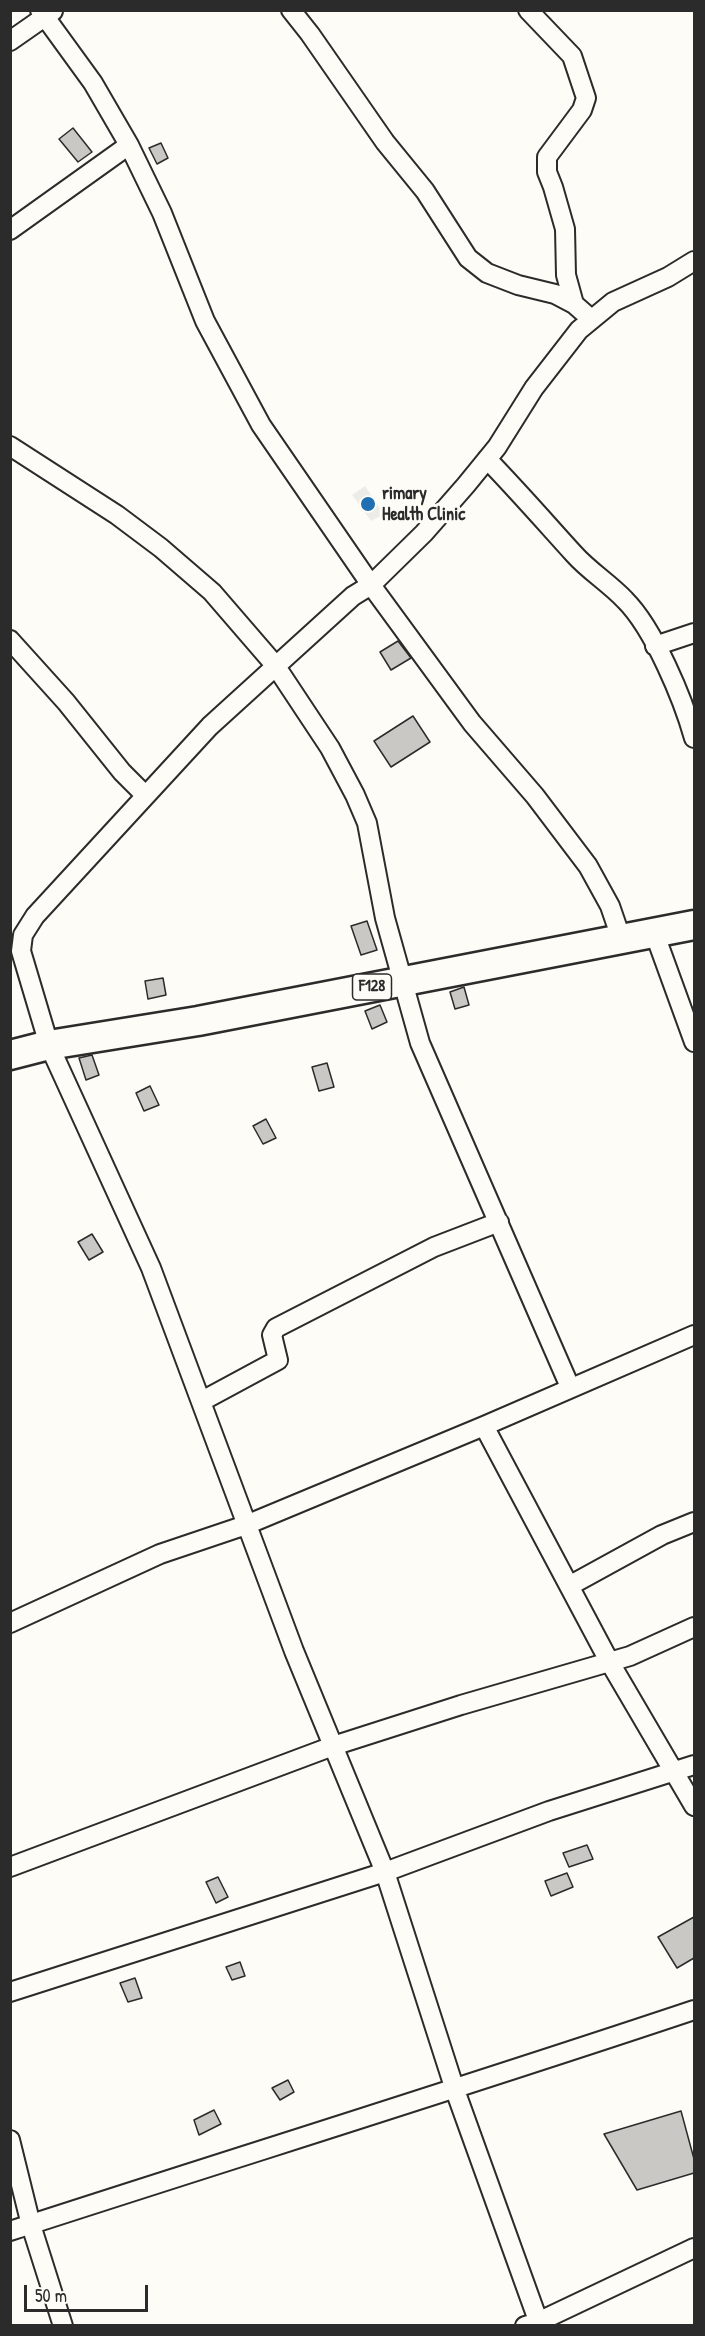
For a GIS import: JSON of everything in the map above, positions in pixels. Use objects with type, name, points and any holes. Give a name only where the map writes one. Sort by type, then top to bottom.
[{"type":"main road","name":"F128","points":[[10,1055],[694,925]]},
{"type":"street","points":[[291,10],[385,142],[424,191],[468,258],[487,273],[518,285],[555,294],[574,304],[590,318]]},
{"type":"street","points":[[528,10],[572,56],[586,98],[582,110],[547,157],[547,172],[565,229],[566,274],[574,304]]},
{"type":"street","points":[[10,41],[46,12],[93,83],[129,145],[162,213],[205,321],[261,424],[371,585],[472,723],[535,796],[588,866],[610,906],[621,938]]},
{"type":"street","points":[[10,230],[129,145]]},
{"type":"street","points":[[694,261],[668,277],[613,302],[590,318],[534,388],[487,459],[424,533],[371,585],[353,596],[210,726],[35,916],[22,935],[21,951],[50,1046],[151,1268],[246,1525],[385,1872],[534,2324],[694,2248]]},
{"type":"street","points":[[10,446],[117,515],[161,548],[212,592],[275,665],[330,748],[363,814],[371,842],[385,918],[420,1043],[570,1387]]},
{"type":"street","points":[[487,459],[576,556],[626,600],[647,629],[685,705],[694,738]]},
{"type":"street","points":[[655,646],[694,633]]},
{"type":"street","points":[[10,640],[66,702],[122,772],[145,795]]},
{"type":"street","points":[[654,932],[694,1042]]},
{"type":"street","points":[[202,1401],[278,1360],[272,1335],[276,1328],[434,1247],[499,1222]]},
{"type":"street","points":[[10,1623],[160,1554],[246,1525],[694,1335]]},
{"type":"street","points":[[484,1426],[609,1661],[694,1806]]},
{"type":"street","points":[[569,1586],[662,1535],[694,1522]]},
{"type":"street","points":[[10,1867],[333,1746],[461,1705],[630,1656],[694,1628]]},
{"type":"street","points":[[10,1992],[385,1872],[549,1811],[694,1765]]},
{"type":"street","points":[[10,2231],[455,2090],[694,2010]]},
{"type":"street","points":[[10,2140],[31,2224],[63,2325]]},
{"type":"shaded area","name":"rimary Health Clinic","points":[[365,486],[384,514],[371,521],[352,495]]},
{"type":"building","points":[[73,128],[92,152],[78,162],[59,139]]},
{"type":"building","points":[[161,143],[168,158],[157,164],[149,148]]},
{"type":"building","points":[[398,641],[411,658],[391,670],[380,652]]},
{"type":"building","points":[[413,716],[430,742],[391,767],[374,741]]},
{"type":"building","points":[[367,921],[377,950],[361,955],[351,926]]},
{"type":"building","points":[[163,978],[166,995],[148,999],[145,981]]},
{"type":"building","points":[[464,987],[469,1005],[455,1009],[450,992]]},
{"type":"building","points":[[380,1005],[387,1022],[372,1029],[365,1011]]},
{"type":"building","points":[[92,1055],[99,1075],[86,1080],[79,1058]]},
{"type":"building","points":[[327,1063],[334,1087],[319,1091],[312,1067]]},
{"type":"building","points":[[150,1086],[159,1105],[144,1111],[136,1093]]},
{"type":"building","points":[[266,1119],[276,1138],[263,1144],[253,1126]]},
{"type":"building","points":[[92,1234],[103,1252],[89,1260],[78,1242]]},
{"type":"building","points":[[587,1845],[593,1859],[569,1867],[563,1853]]},
{"type":"building","points":[[567,1873],[573,1887],[551,1896],[545,1881]]},
{"type":"building","points":[[218,1877],[228,1897],[216,1903],[206,1882]]},
{"type":"building","points":[[694,1917],[694,1958],[677,1968],[658,1937]]},
{"type":"building","points":[[240,1962],[245,1976],[232,1980],[226,1967]]},
{"type":"building","points":[[135,1978],[142,1998],[128,2002],[120,1983]]},
{"type":"building","points":[[288,2080],[294,2092],[280,2100],[272,2088]]},
{"type":"building","points":[[214,2110],[221,2124],[199,2135],[194,2120]]},
{"type":"building","points":[[681,2111],[694,2159],[694,2173],[637,2190],[604,2134]]},
{"type":"place","name":"rimary Health Clinic","points":[[368,504]]}]
